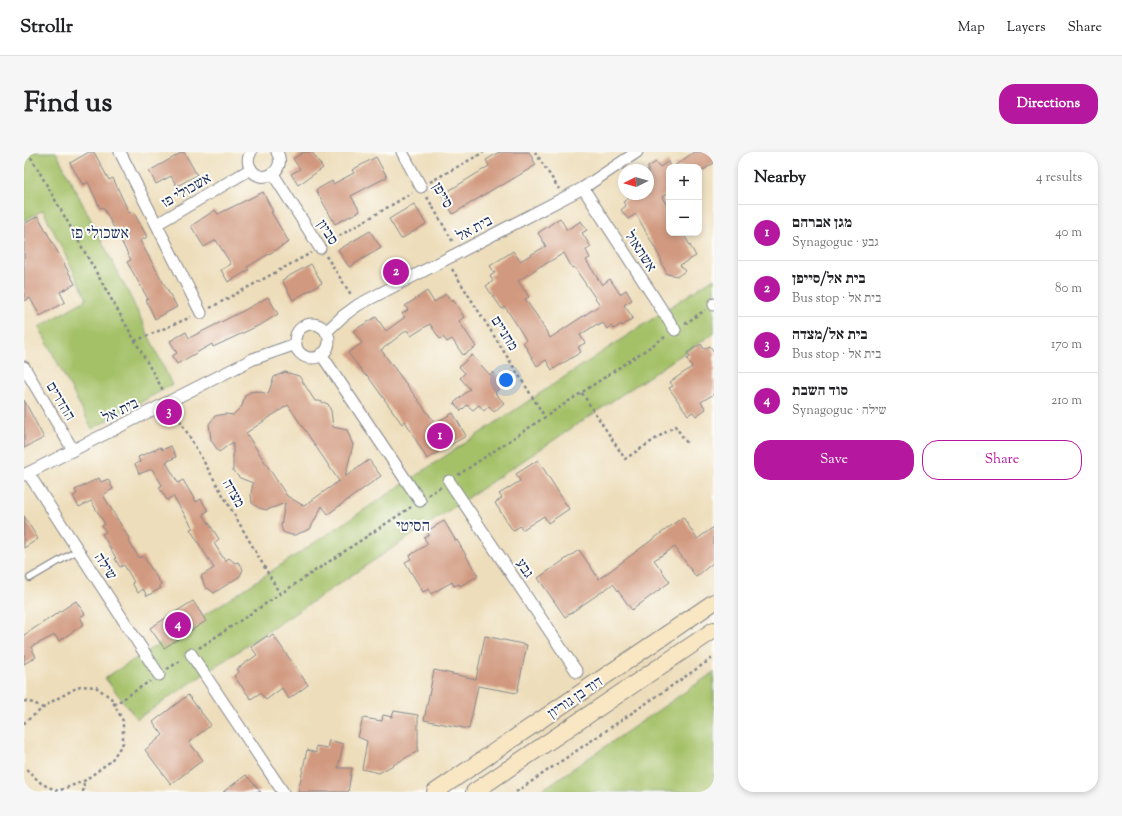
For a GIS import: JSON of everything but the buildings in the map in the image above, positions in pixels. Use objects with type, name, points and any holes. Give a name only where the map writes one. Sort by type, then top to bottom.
[{"type":"main road","name":"דוד בן גוריון","points":[[435,792],[714,602]]},
{"type":"main road","name":"דוד בן גוריון","points":[[474,792],[714,630]]},
{"type":"street","points":[[120,152],[201,313]]},
{"type":"street","points":[[251,152],[248,159],[251,169],[258,176],[263,177],[273,174],[279,166],[280,161],[277,152]]},
{"type":"street","name":"סייפן","points":[[402,152],[421,188]]},
{"type":"street","name":"בית אל","points":[[326,332],[343,316],[358,305],[583,188],[637,152]]},
{"type":"street","name":"אשכולי פז","points":[[157,224],[251,169]]},
{"type":"street","name":"סביון","points":[[273,174],[320,248]]},
{"type":"street","name":"אשתאול","points":[[583,188],[675,330]]},
{"type":"street","points":[[317,324],[326,332],[328,336],[328,346],[321,354],[316,357],[306,356],[301,353],[296,344],[295,338],[297,333],[306,325],[317,324]]},
{"type":"street","name":"בית אל","points":[[26,474],[253,359],[296,344]]},
{"type":"street","points":[[321,354],[420,501]]},
{"type":"street","name":"ההדרים","points":[[24,367],[73,450]]},
{"type":"street","name":"שילה","points":[[26,474],[78,550],[159,675]]},
{"type":"street","name":"גבע","points":[[449,481],[577,672]]},
{"type":"street","points":[[191,654],[283,792]]},
{"type":"lane","points":[[30,578],[78,550]]},
{"type":"path","name":"מצדה","points":[[28,152],[169,402],[280,594]]},
{"type":"path","points":[[135,341],[201,313],[320,248],[484,152]]},
{"type":"path","points":[[535,152],[564,198]]},
{"type":"path","name":"סייפן","points":[[421,188],[459,253]]},
{"type":"path","name":"סביון","points":[[320,248],[358,305]]},
{"type":"path","name":"מחניים","points":[[447,260],[545,417]]},
{"type":"path","points":[[582,393],[625,459],[675,426],[687,443]]},
{"type":"path","points":[[516,792],[714,657]]},
{"type":"path","points":[[24,724],[51,702],[80,686],[96,687],[111,698],[123,721],[123,743],[111,761],[84,780],[58,791],[42,784],[24,767]]},
{"type":"path","points":[[24,701],[34,703],[43,708]]},
{"type":"path","points":[[83,792],[84,780]]},
{"type":"green space","points":[[24,152],[56,152],[131,298],[172,385],[92,429],[39,327],[87,299],[43,210],[24,221]]},
{"type":"green space","points":[[714,278],[714,333],[137,719],[105,678],[234,596]]},
{"type":"green space","points":[[714,672],[714,792],[539,792]]},
{"type":"place","name":"בית אל/סייפן","points":[[396,272]]},
{"type":"place","name":"בית אל/מצדה","points":[[169,412]]},
{"type":"place","name":"מגן אברהם","points":[[440,436]]},
{"type":"place","name":"סוד השבת","points":[[178,625]]},
{"type":"district","name":"אשכולי פז","points":[[100,232]]},
{"type":"district","name":"הסיטי","points":[[413,525]]}]
